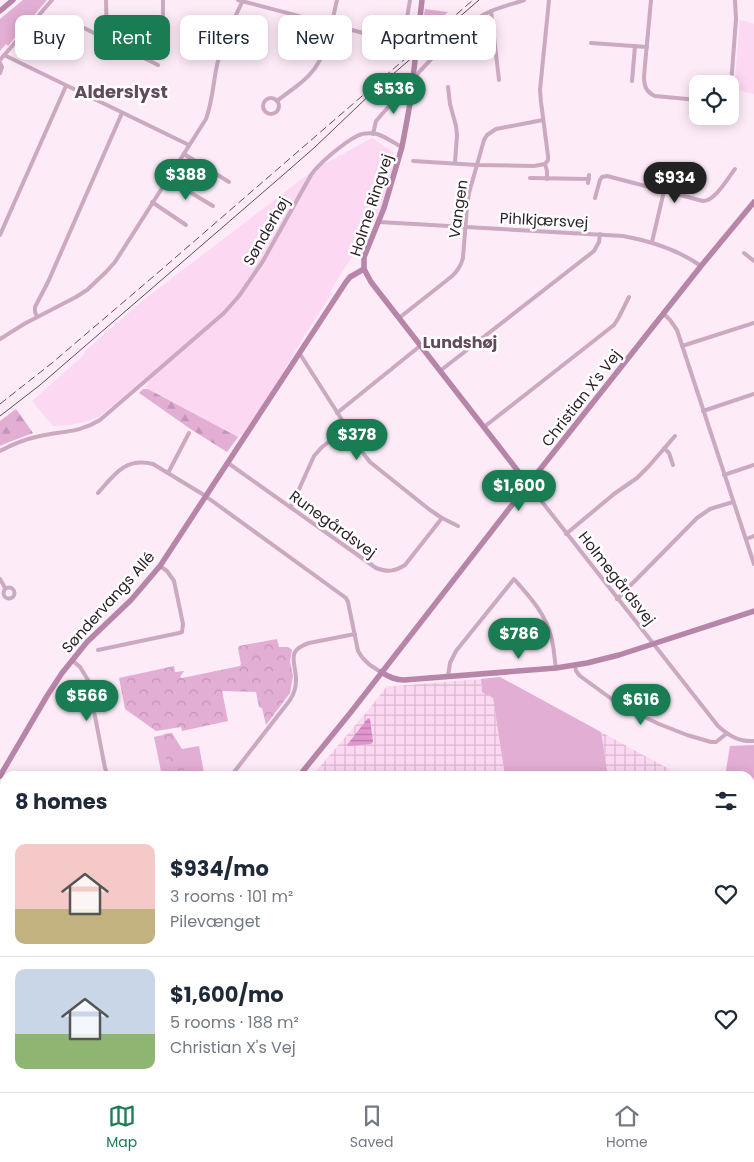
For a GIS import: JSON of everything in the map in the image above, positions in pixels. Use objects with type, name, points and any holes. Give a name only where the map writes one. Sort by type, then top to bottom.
[{"type":"street","points":[[0,11],[13,0]]},
{"type":"street","points":[[0,73],[2,67],[0,61],[4,55],[52,0]]},
{"type":"street","points":[[106,0],[106,15]]},
{"type":"street","points":[[163,0],[163,15]]},
{"type":"street","points":[[333,15],[337,0]]},
{"type":"street","points":[[352,30],[390,40],[399,39],[404,33],[410,0]]},
{"type":"street","name":"Holme Ringvej","points":[[364,269],[365,252],[379,222],[391,188],[402,147],[410,104],[422,0]]},
{"type":"street","points":[[402,147],[377,134],[372,134],[376,121],[421,70],[466,26],[483,14],[524,0]]},
{"type":"street","points":[[547,178],[546,164],[548,156],[541,102],[541,78],[549,0]]},
{"type":"street","points":[[651,0],[645,88],[649,94],[655,96],[689,99]]},
{"type":"street","points":[[732,75],[736,19],[735,0]]},
{"type":"street","points":[[0,340],[10,332],[87,290],[115,262],[206,118],[211,106],[220,54],[241,1],[294,15]]},
{"type":"street","points":[[491,11],[499,80]]},
{"type":"street","points":[[84,28],[94,33]]},
{"type":"street","points":[[591,43],[647,47]]},
{"type":"street","points":[[632,80],[635,46]]},
{"type":"street","points":[[4,55],[189,145]]},
{"type":"street","points":[[149,60],[158,64]]},
{"type":"street","points":[[278,101],[310,74],[318,60]]},
{"type":"street","points":[[0,235],[66,86]]},
{"type":"street","points":[[448,87],[457,135],[455,163]]},
{"type":"street","points":[[270,98],[278,101],[277,111],[272,114],[263,109],[266,99],[270,98]]},
{"type":"street","points":[[37,317],[35,307],[48,282],[122,113]]},
{"type":"street","name":"Vangen","points":[[398,318],[458,272],[461,266],[464,258],[466,206],[484,140],[491,131],[496,129],[543,120]]},
{"type":"street","name":"Sønderhøj","points":[[0,451],[31,438],[75,431],[88,427],[100,420],[214,323],[238,296],[263,262],[315,169],[354,138],[362,134],[372,134]]},
{"type":"street","points":[[184,154],[229,182]]},
{"type":"street","points":[[413,161],[477,165],[534,166],[546,164]]},
{"type":"street","points":[[595,198],[600,180],[602,177],[607,176],[708,201],[713,198],[735,169]]},
{"type":"street","points":[[530,178],[589,179]]},
{"type":"street","points":[[168,179],[213,206]]},
{"type":"street","points":[[652,242],[664,191]]},
{"type":"street","points":[[152,202],[186,224]]},
{"type":"street","name":"Christian X's Vej","points":[[303,771],[700,266],[754,202]]},
{"type":"street","name":"Pihlkjærsvej","points":[[379,222],[624,236],[652,242],[670,249],[689,257],[700,266]]},
{"type":"street","points":[[440,371],[594,251],[599,242],[600,234]]},
{"type":"street","points":[[744,253],[754,261]]},
{"type":"street","name":"Holmegårdsvej","points":[[364,269],[371,282],[398,318],[566,534],[726,734]]},
{"type":"street","name":"Søndervangs Allé","points":[[3,771],[62,672],[87,642],[131,600],[160,566],[346,282],[353,274],[364,269]]},
{"type":"street","points":[[484,427],[614,325],[620,317],[628,297]]},
{"type":"street","points":[[663,313],[674,324],[682,346],[754,564]]},
{"type":"street","points":[[682,346],[754,323]]},
{"type":"street","points":[[337,413],[420,346]]},
{"type":"street","points":[[300,354],[370,462],[422,504],[442,518],[458,526]]},
{"type":"street","points":[[703,411],[754,394]]},
{"type":"street","points":[[291,507],[314,456],[322,447],[347,428]]},
{"type":"street","points":[[168,473],[189,434]]},
{"type":"street","points":[[566,534],[614,494],[637,478],[675,436]]},
{"type":"street","points":[[664,448],[669,453],[673,465]]},
{"type":"street","points":[[98,493],[119,470],[132,463],[149,463],[206,496],[342,595],[348,602],[358,651],[361,657],[367,664],[398,680],[575,665],[619,655],[754,611]]},
{"type":"street","name":"Runegårdsvej","points":[[228,463],[376,568],[383,571],[391,572],[405,565],[442,518]]},
{"type":"street","points":[[724,475],[754,465]]},
{"type":"street","points":[[617,599],[696,518],[703,513],[733,502]]},
{"type":"street","points":[[746,539],[754,536]]},
{"type":"street","points":[[98,650],[182,632],[183,624],[174,581],[160,566]]},
{"type":"street","points":[[0,579],[6,588]]},
{"type":"street","points":[[448,676],[450,663],[456,650],[514,579],[538,608],[547,625],[554,649],[556,668]]},
{"type":"street","points":[[6,588],[12,588],[14,596],[11,598],[4,596],[2,594],[6,588]]},
{"type":"street","points":[[234,771],[294,693],[296,679],[293,661],[296,649],[309,643],[355,634]]},
{"type":"street","points":[[72,660],[80,667],[88,680],[107,771]]},
{"type":"street","points":[[575,665],[576,671],[580,676],[613,700],[660,724],[711,742],[716,742],[726,734],[741,740],[754,741]]},
{"type":"shaded area","points":[[740,20],[754,24],[754,94],[739,90],[739,75],[735,75]]},
{"type":"shaded area","points":[[372,138],[394,153],[391,188],[369,231],[335,283],[330,292],[332,293],[303,338],[245,437],[240,434],[238,437],[145,387],[150,382],[144,379],[99,417],[70,425],[53,426],[32,401],[141,302],[315,169]]},
{"type":"shaded area","points":[[481,679],[482,692],[493,698],[504,771],[316,771],[387,686]]},
{"type":"shaded area","points":[[368,718],[370,719],[373,742],[371,744],[348,746],[347,745]]},
{"type":"shaded area","points":[[601,732],[673,771],[607,771]]},
{"type":"green space","points":[[23,0],[47,0],[34,15],[15,15],[15,38],[8,46],[6,44],[0,51],[0,19]]},
{"type":"green space","points":[[425,9],[448,12],[445,15],[424,15]]},
{"type":"green space","points":[[143,389],[148,389],[238,437],[227,452],[139,393]]},
{"type":"green space","points":[[16,409],[33,433],[0,446],[0,421]]},
{"type":"green space","points":[[277,639],[279,647],[288,647],[292,650],[290,661],[293,676],[290,693],[266,725],[256,692],[222,691],[228,721],[182,731],[181,727],[156,731],[125,709],[119,678],[174,666],[175,672],[184,671],[180,677],[182,678],[240,666],[239,646]]},
{"type":"green space","points":[[500,677],[601,732],[607,771],[504,771],[493,698],[482,692],[481,679]]},
{"type":"green space","points":[[172,733],[182,749],[199,746],[204,771],[161,771],[154,737]]},
{"type":"green space","points":[[172,733],[185,770],[169,771],[161,742],[164,734]]},
{"type":"green space","points":[[754,745],[754,771],[726,771],[730,746]]},
{"type":"tram line","points":[[0,416],[40,385],[283,175],[378,87],[479,0]]},
{"type":"railway","points":[[0,404],[52,363],[161,270],[473,0]]},
{"type":"district","name":"Alderslyst","points":[[121,91]]},
{"type":"district","name":"Lundshøj","points":[[460,342]]}]
